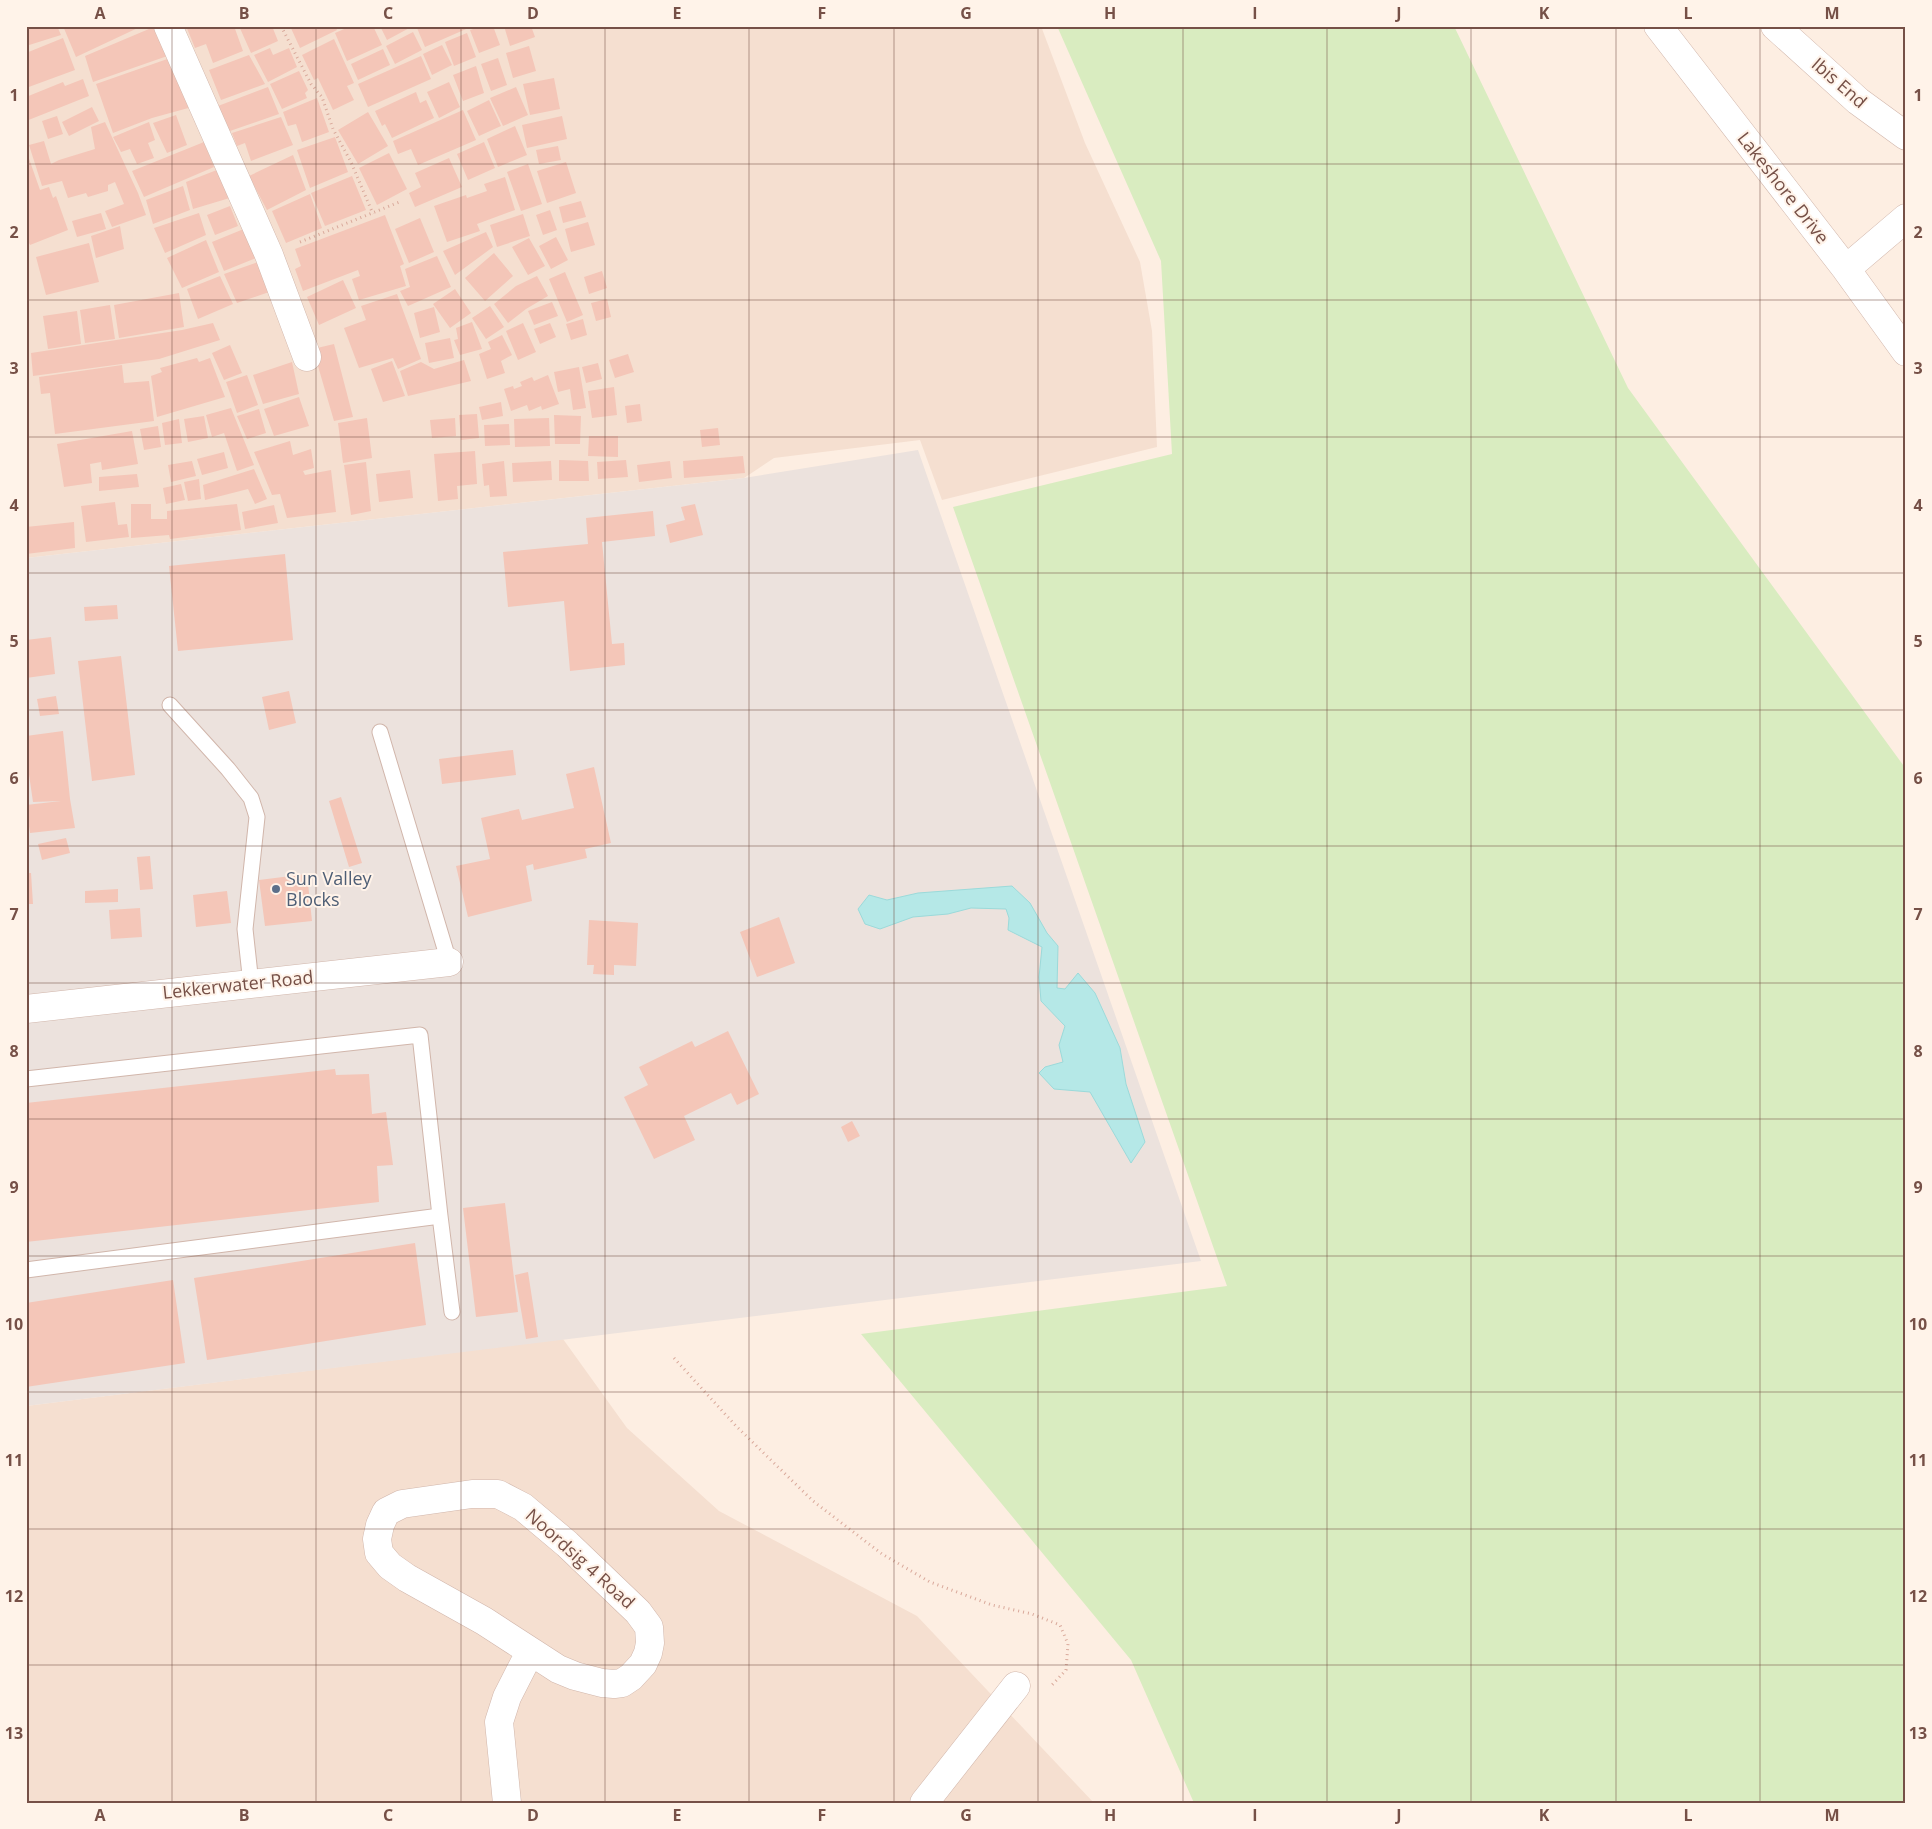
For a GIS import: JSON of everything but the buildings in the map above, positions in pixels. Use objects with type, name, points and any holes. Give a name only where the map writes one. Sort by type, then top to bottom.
[{"type":"street","points":[[168,26],[269,255],[307,357]]},
{"type":"street","name":"Lakeshore Drive","points":[[1658,26],[1846,269],[1906,352]]},
{"type":"street","name":"Ibis End","points":[[1775,26],[1858,101],[1906,136]]},
{"type":"street","points":[[1846,269],[1906,218]]},
{"type":"street","name":"Lekkerwater Road","points":[[26,1009],[449,962]]},
{"type":"street","name":"Noordsig 4 Road","points":[[472,1494],[498,1494],[522,1507],[567,1544],[638,1612],[649,1627],[650,1643],[643,1664],[631,1677],[622,1683],[602,1683],[575,1676],[558,1669],[530,1652],[484,1621],[407,1578],[390,1566],[379,1553],[377,1539],[380,1525],[386,1512],[402,1504],[472,1494]]},
{"type":"street","points":[[507,1803],[499,1722],[507,1697],[530,1652]]},
{"type":"street","points":[[924,1803],[1016,1686]]},
{"type":"lane","points":[[170,705],[228,769],[251,798],[257,817],[245,929],[251,984]]},
{"type":"lane","points":[[380,732],[449,962]]},
{"type":"lane","points":[[26,1079],[420,1035],[452,1312]]},
{"type":"lane","points":[[26,1270],[440,1216]]},
{"type":"path","points":[[281,26],[311,84],[322,97],[333,129],[351,162],[373,214]]},
{"type":"path","points":[[269,255],[402,201]]},
{"type":"path","points":[[674,1358],[736,1426],[813,1501],[882,1554],[930,1582],[992,1605],[1032,1614],[1060,1625],[1068,1644],[1066,1670],[1052,1685],[1016,1686]]},
{"type":"shaded area","points":[[26,26],[1041,26],[1085,143],[1140,262],[1152,331],[1157,447],[942,500],[920,440],[774,458],[744,478],[26,558]]},
{"type":"shaded area","points":[[918,450],[1201,1261],[26,1406],[26,558],[744,478]]},
{"type":"shaded area","points":[[563,1339],[627,1428],[719,1511],[917,1616],[1094,1803],[26,1803],[26,1406]]},
{"type":"green space","points":[[1057,26],[1454,26],[1628,388],[1906,769],[1906,1803],[1194,1803],[1131,1660],[861,1334],[1227,1286],[953,507],[1172,454],[1161,261]]},
{"type":"water","points":[[1012,886],[1030,903],[1047,933],[1058,946],[1057,988],[1065,989],[1078,973],[1095,993],[1120,1048],[1126,1084],[1145,1142],[1131,1163],[1090,1092],[1054,1089],[1039,1073],[1045,1067],[1063,1062],[1059,1045],[1065,1026],[1041,1001],[1039,977],[1042,947],[1008,930],[1009,918],[1006,909],[971,908],[948,914],[913,917],[880,929],[865,924],[858,909],[869,895],[887,900],[918,893]]},
{"type":"place","name":"Sun Valley Blocks","points":[[276,889]]}]
